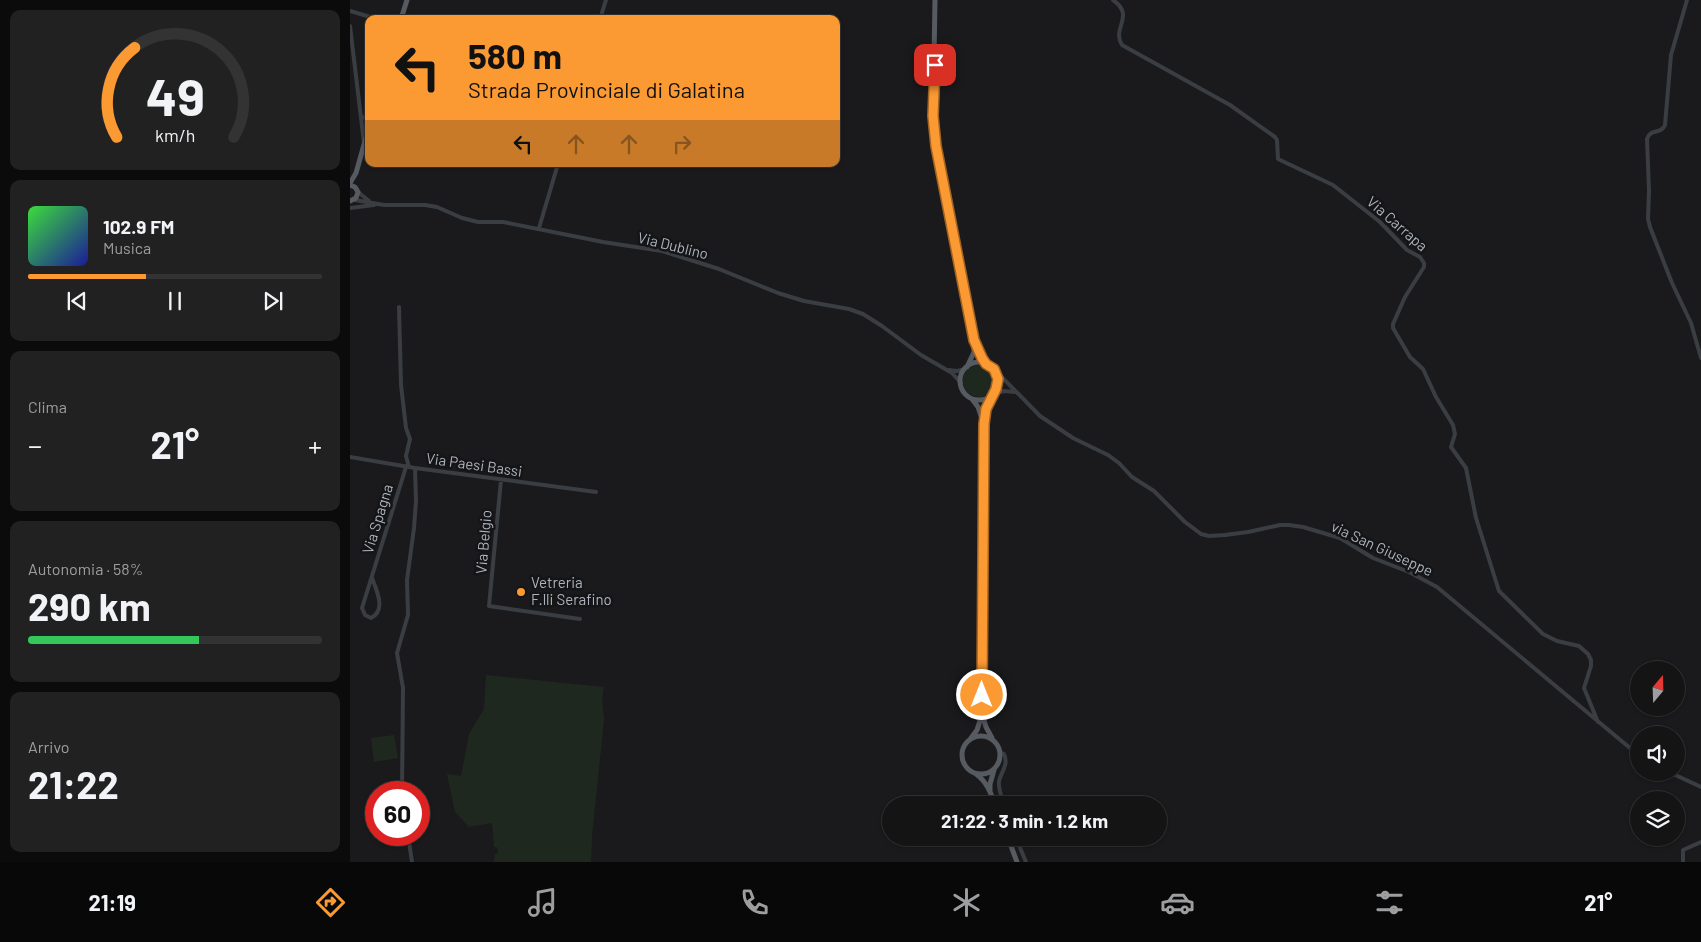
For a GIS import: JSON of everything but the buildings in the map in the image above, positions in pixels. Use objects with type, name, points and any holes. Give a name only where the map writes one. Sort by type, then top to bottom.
[{"type":"main road","points":[[402,15],[407,0]]},
{"type":"main road","points":[[935,0],[933,116],[936,146],[974,340],[978,353],[986,364],[994,369],[998,384],[986,409],[984,424],[982,714],[977,730],[963,748],[962,755],[963,761],[971,771],[984,780],[992,796]]},
{"type":"main road","points":[[357,191],[350,184],[356,173],[365,140]]},
{"type":"main road","points":[[352,201],[357,191],[356,173]]},
{"type":"main road","points":[[974,340],[973,356],[960,383],[966,395],[972,398],[982,400],[992,395]]},
{"type":"main road","points":[[966,368],[976,363],[986,364]]},
{"type":"main road","points":[[972,398],[984,424]]},
{"type":"main road","points":[[982,714],[986,727],[997,744],[1000,753],[999,763],[992,776],[990,792]]},
{"type":"main road","points":[[971,738],[980,735],[993,739]]},
{"type":"main road","points":[[971,771],[984,774],[995,768]]},
{"type":"main road","points":[[1011,846],[1017,862]]},
{"type":"street","points":[[601,15],[606,0]]},
{"type":"street","name":"Via Carrapa","points":[[1114,0],[1124,10],[1119,42],[1230,105],[1275,137],[1278,140],[1278,159],[1333,185],[1380,222],[1408,250],[1420,257],[1424,267],[1405,296],[1393,324],[1395,334],[1410,358],[1423,368],[1436,397],[1453,425],[1454,434],[1451,447],[1466,468],[1476,518],[1499,591],[1543,634],[1557,641],[1578,646],[1588,654],[1591,666],[1584,688],[1598,722]]},
{"type":"street","points":[[1687,0],[1671,55],[1664,129],[1651,132],[1648,134],[1647,139],[1648,219],[1658,248],[1691,323],[1701,358]]},
{"type":"street","points":[[350,11],[365,15]]},
{"type":"street","points":[[350,26],[364,143]]},
{"type":"street","points":[[361,117],[365,118]]},
{"type":"street","points":[[539,228],[557,167]]},
{"type":"street","points":[[357,191],[362,197],[376,204]]},
{"type":"street","name":"Via Dublino","points":[[352,201],[437,207],[462,218],[478,222],[503,222],[539,228],[662,252],[719,269],[778,293],[804,301],[849,308],[863,314],[921,355],[952,373],[960,383]]},
{"type":"street","name":"Via Dublino","points":[[350,208],[376,204]]},
{"type":"street","name":"Via Spagna","points":[[372,578],[380,602],[376,616],[371,618],[365,615],[362,608],[407,467],[406,456],[410,438],[406,428],[401,385],[399,307]]},
{"type":"street","points":[[945,369],[957,371],[966,368]]},
{"type":"street","name":"via San Giuseppe","points":[[994,369],[1045,420],[1119,463],[1132,477],[1154,491],[1185,522],[1201,534],[1209,536],[1225,535],[1289,524],[1303,527],[1340,538],[1373,558],[1409,572],[1437,587],[1630,748]]},
{"type":"street","points":[[992,395],[1009,390],[1017,393]]},
{"type":"street","name":"Via Paesi Bassi","points":[[350,457],[407,467],[596,492]]},
{"type":"street","points":[[402,781],[403,688],[397,653],[408,615],[407,580],[416,501],[415,468]]},
{"type":"street","name":"Via Belgio","points":[[502,480],[489,606],[580,619]]},
{"type":"street","points":[[1000,753],[1004,754],[1006,758],[1006,764],[999,784],[1002,796]]},
{"type":"street","points":[[1685,780],[1701,787]]},
{"type":"street","points":[[1683,862],[1683,850],[1701,842]]},
{"type":"street","points":[[410,846],[412,862]]},
{"type":"street","points":[[1019,846],[1026,862]]},
{"type":"shaded area","points":[[979,365],[985,366],[990,370],[994,375],[994,387],[990,392],[985,396],[979,397],[973,396],[968,392],[964,387],[963,381],[964,375],[968,370],[973,366]]},
{"type":"shaded area","points":[[486,675],[604,687],[602,700],[604,720],[591,862],[494,862],[495,854],[498,853],[497,847],[494,847],[492,823],[469,827],[455,812],[447,774],[461,776],[469,734],[484,709]]},
{"type":"shaded area","points":[[394,735],[398,758],[374,762],[371,738]]},
{"type":"place","name":"Vetreria F.lli Serafino","points":[[521,592]]},
{"type":"route","points":[[935,65],[933,116],[936,146],[974,340],[978,353],[986,364],[994,369],[998,379],[998,384],[984,415],[982,695]]}]
